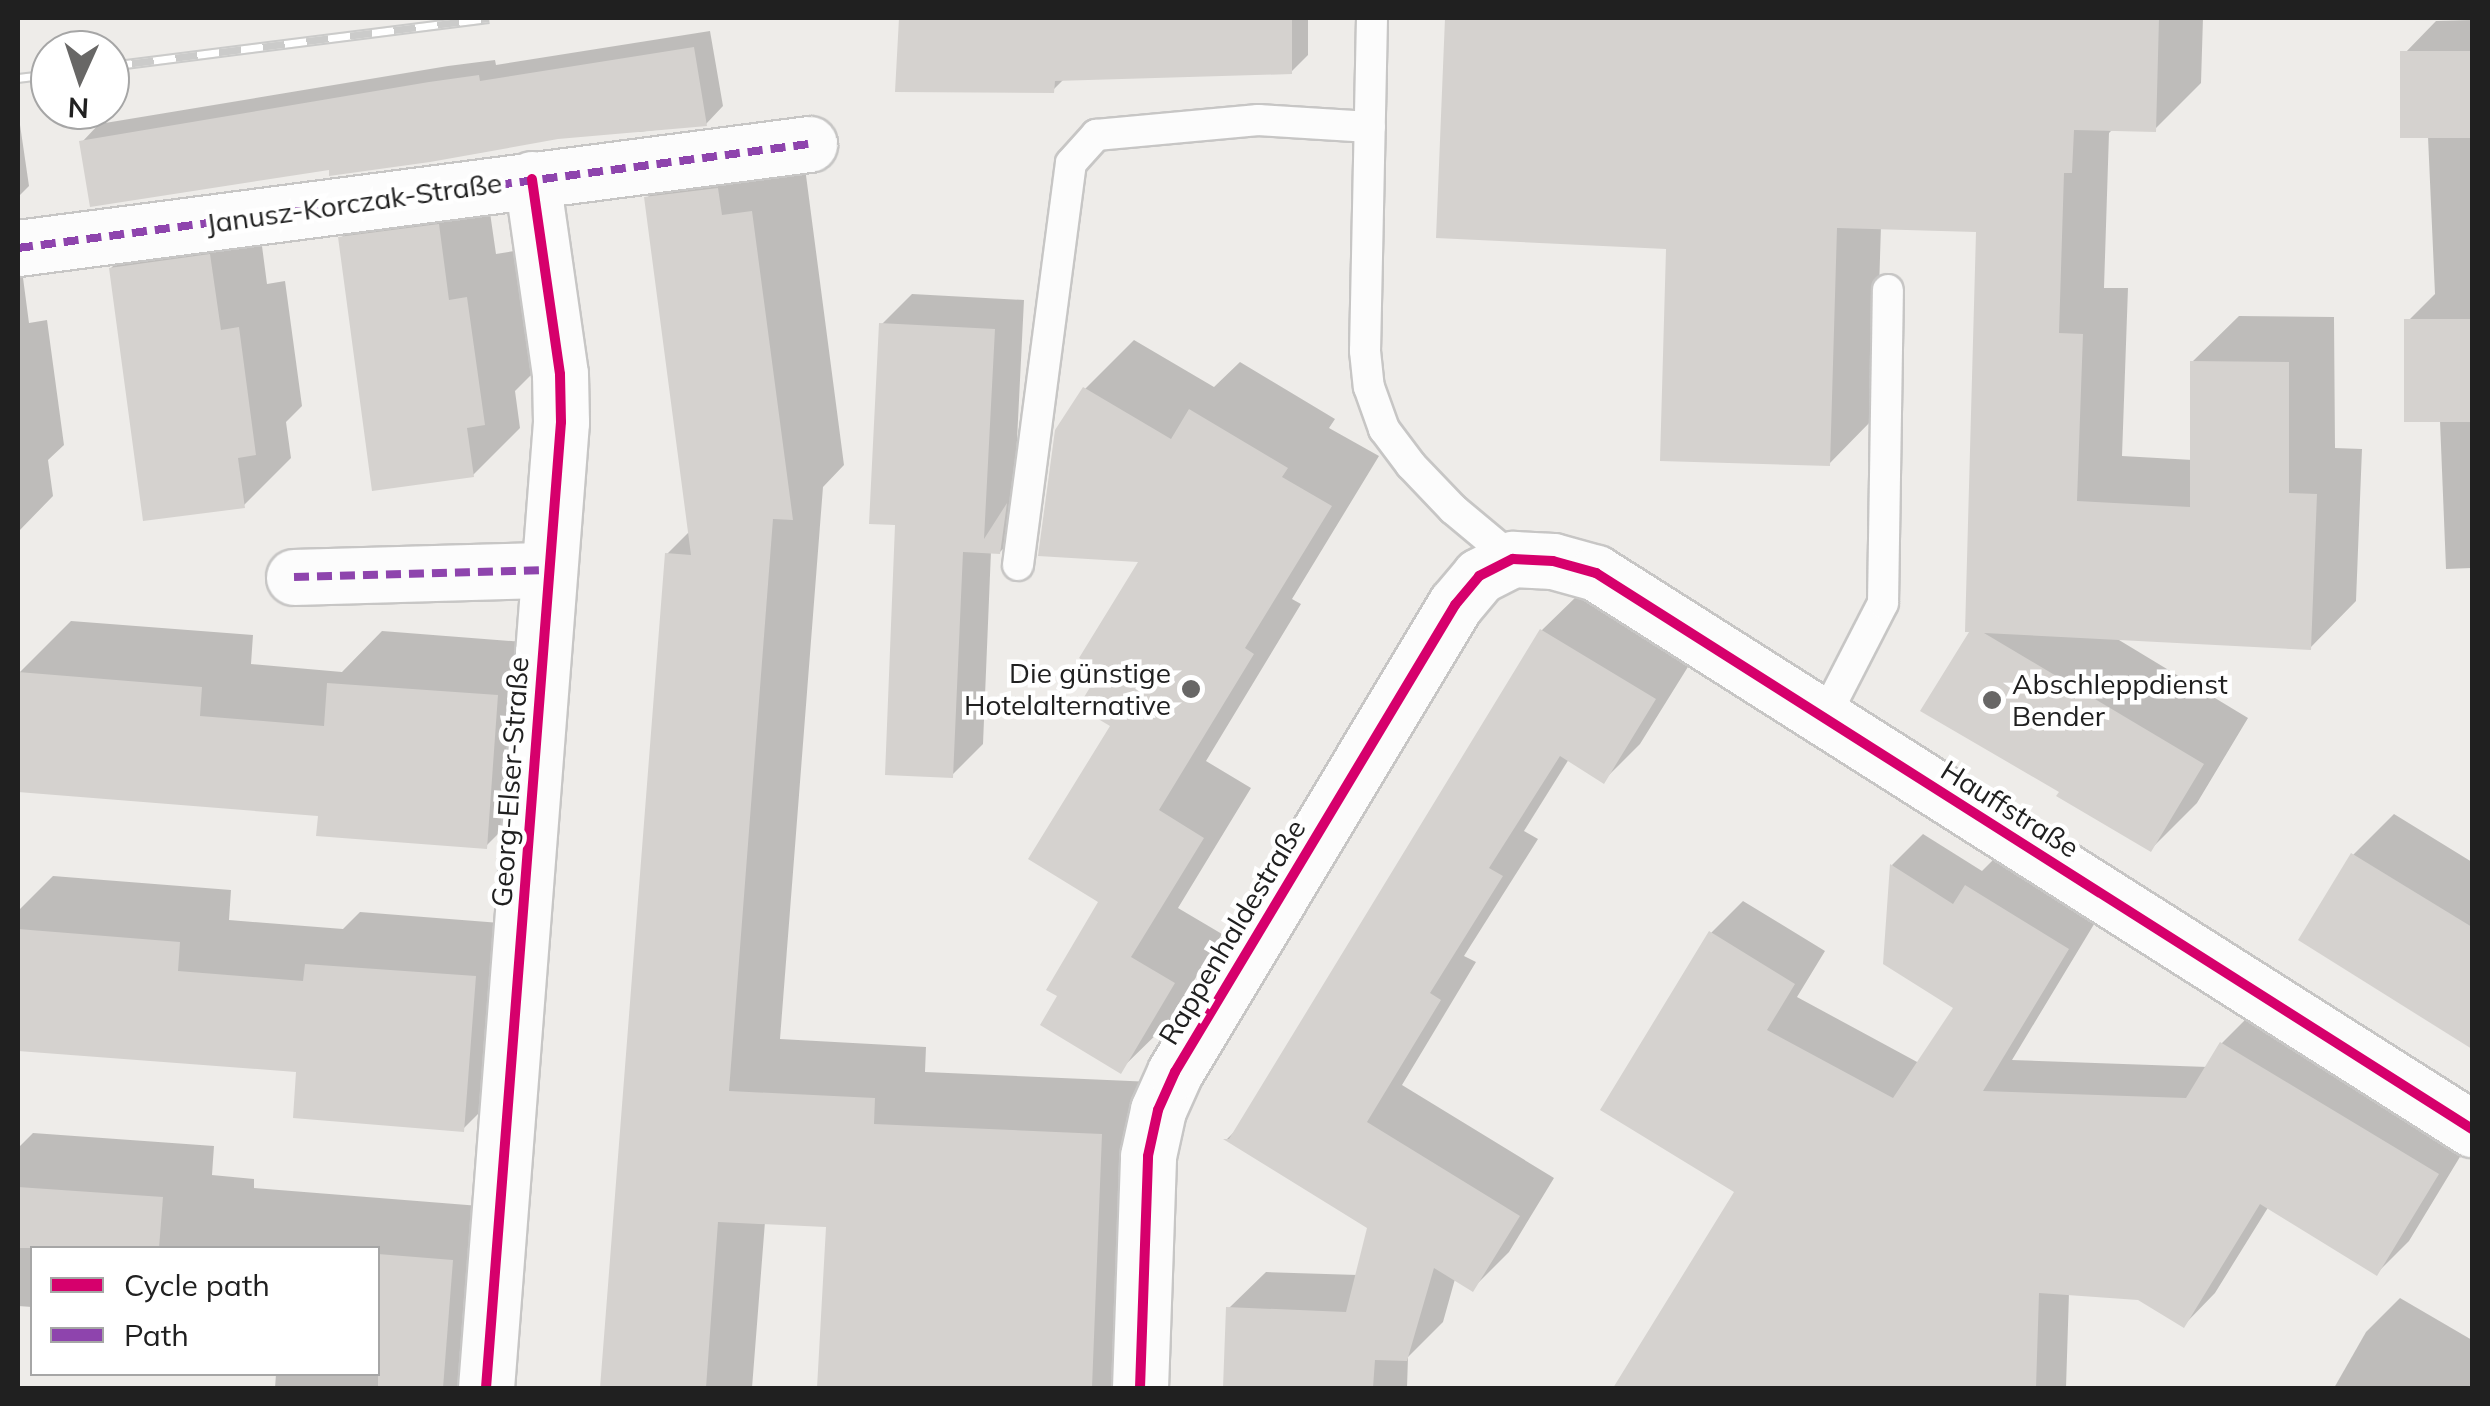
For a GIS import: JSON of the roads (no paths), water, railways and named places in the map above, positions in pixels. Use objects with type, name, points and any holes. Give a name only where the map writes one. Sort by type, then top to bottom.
[{"type":"street","name":"Janusz-Korczak-Straße","points":[[18,248],[809,144]]},
{"type":"street","name":"Georg-Elser-Straße","points":[[486,1388],[549,570],[560,374],[532,179]]},
{"type":"street","name":"Hauffstraße","points":[[1513,559],[1553,561],[1596,573],[2472,1129]]},
{"type":"street","name":"Rappenhaldestraße","points":[[1140,1388],[1148,1156],[1158,1110],[1169,1084],[1455,605],[1479,576],[1513,559]]},
{"type":"street","points":[[294,577],[549,570]]},
{"type":"lane","points":[[1372,18],[1365,351],[1369,387],[1384,429],[1411,465],[1453,509],[1513,559]]},
{"type":"lane","points":[[1018,565],[1071,163],[1096,135],[1258,120],[1370,127]]},
{"type":"lane","points":[[1824,718],[1882,603],[1888,290]]},
{"type":"railway","points":[[130,63],[489,18]]},
{"type":"railway","points":[[18,78],[30,76]]},
{"type":"place","name":"Die günstige Hotelalternative","points":[[1191,689]]},
{"type":"place","name":"Abschleppdienst Bender","points":[[1992,700]]}]
